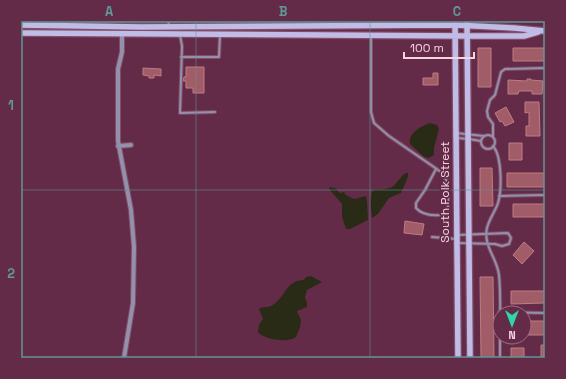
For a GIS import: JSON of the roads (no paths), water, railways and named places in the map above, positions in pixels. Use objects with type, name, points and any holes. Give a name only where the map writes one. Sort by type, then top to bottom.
[{"type":"main road","points":[[21,25],[168,23],[180,26],[279,26],[468,23],[543,31]]},
{"type":"main road","name":"South Polk Street","points":[[455,23],[458,358]]},
{"type":"main road","name":"South Polk Street","points":[[468,23],[470,358]]},
{"type":"main road","points":[[121,24],[122,33]]},
{"type":"main road","points":[[180,26],[180,34]]},
{"type":"main road","points":[[278,35],[279,26]]},
{"type":"main road","points":[[21,33],[524,36],[543,31]]},
{"type":"street","points":[[122,33],[122,55],[118,69],[118,146],[130,205],[134,247],[133,303],[124,358]]},
{"type":"street","points":[[118,146],[131,144]]},
{"type":"lane","points":[[180,34],[180,113],[215,112]]},
{"type":"lane","points":[[181,57],[219,57],[220,34]]},
{"type":"lane","points":[[372,35],[372,112],[374,124],[444,174],[448,186],[446,238]]},
{"type":"lane","points":[[481,141],[482,146],[486,149],[491,148],[495,141],[493,137],[493,124],[487,111],[490,100],[495,95],[501,72],[505,69],[545,68]]},
{"type":"lane","points":[[455,135],[489,135],[493,137]]},
{"type":"lane","points":[[455,135],[469,136],[481,141]]},
{"type":"lane","points":[[481,141],[485,136]]},
{"type":"lane","points":[[493,146],[497,152],[499,164],[499,196],[498,203],[487,228],[486,234],[487,244],[499,274],[500,305]]},
{"type":"lane","points":[[436,169],[416,203],[416,208],[428,215],[448,214]]},
{"type":"lane","points":[[499,196],[545,195]]},
{"type":"lane","points":[[432,237],[456,239],[470,244],[506,246],[509,244],[511,238],[508,233],[470,235],[456,239]]},
{"type":"lane","points":[[532,313],[545,313]]},
{"type":"lane","points":[[500,345],[500,358]]}]
